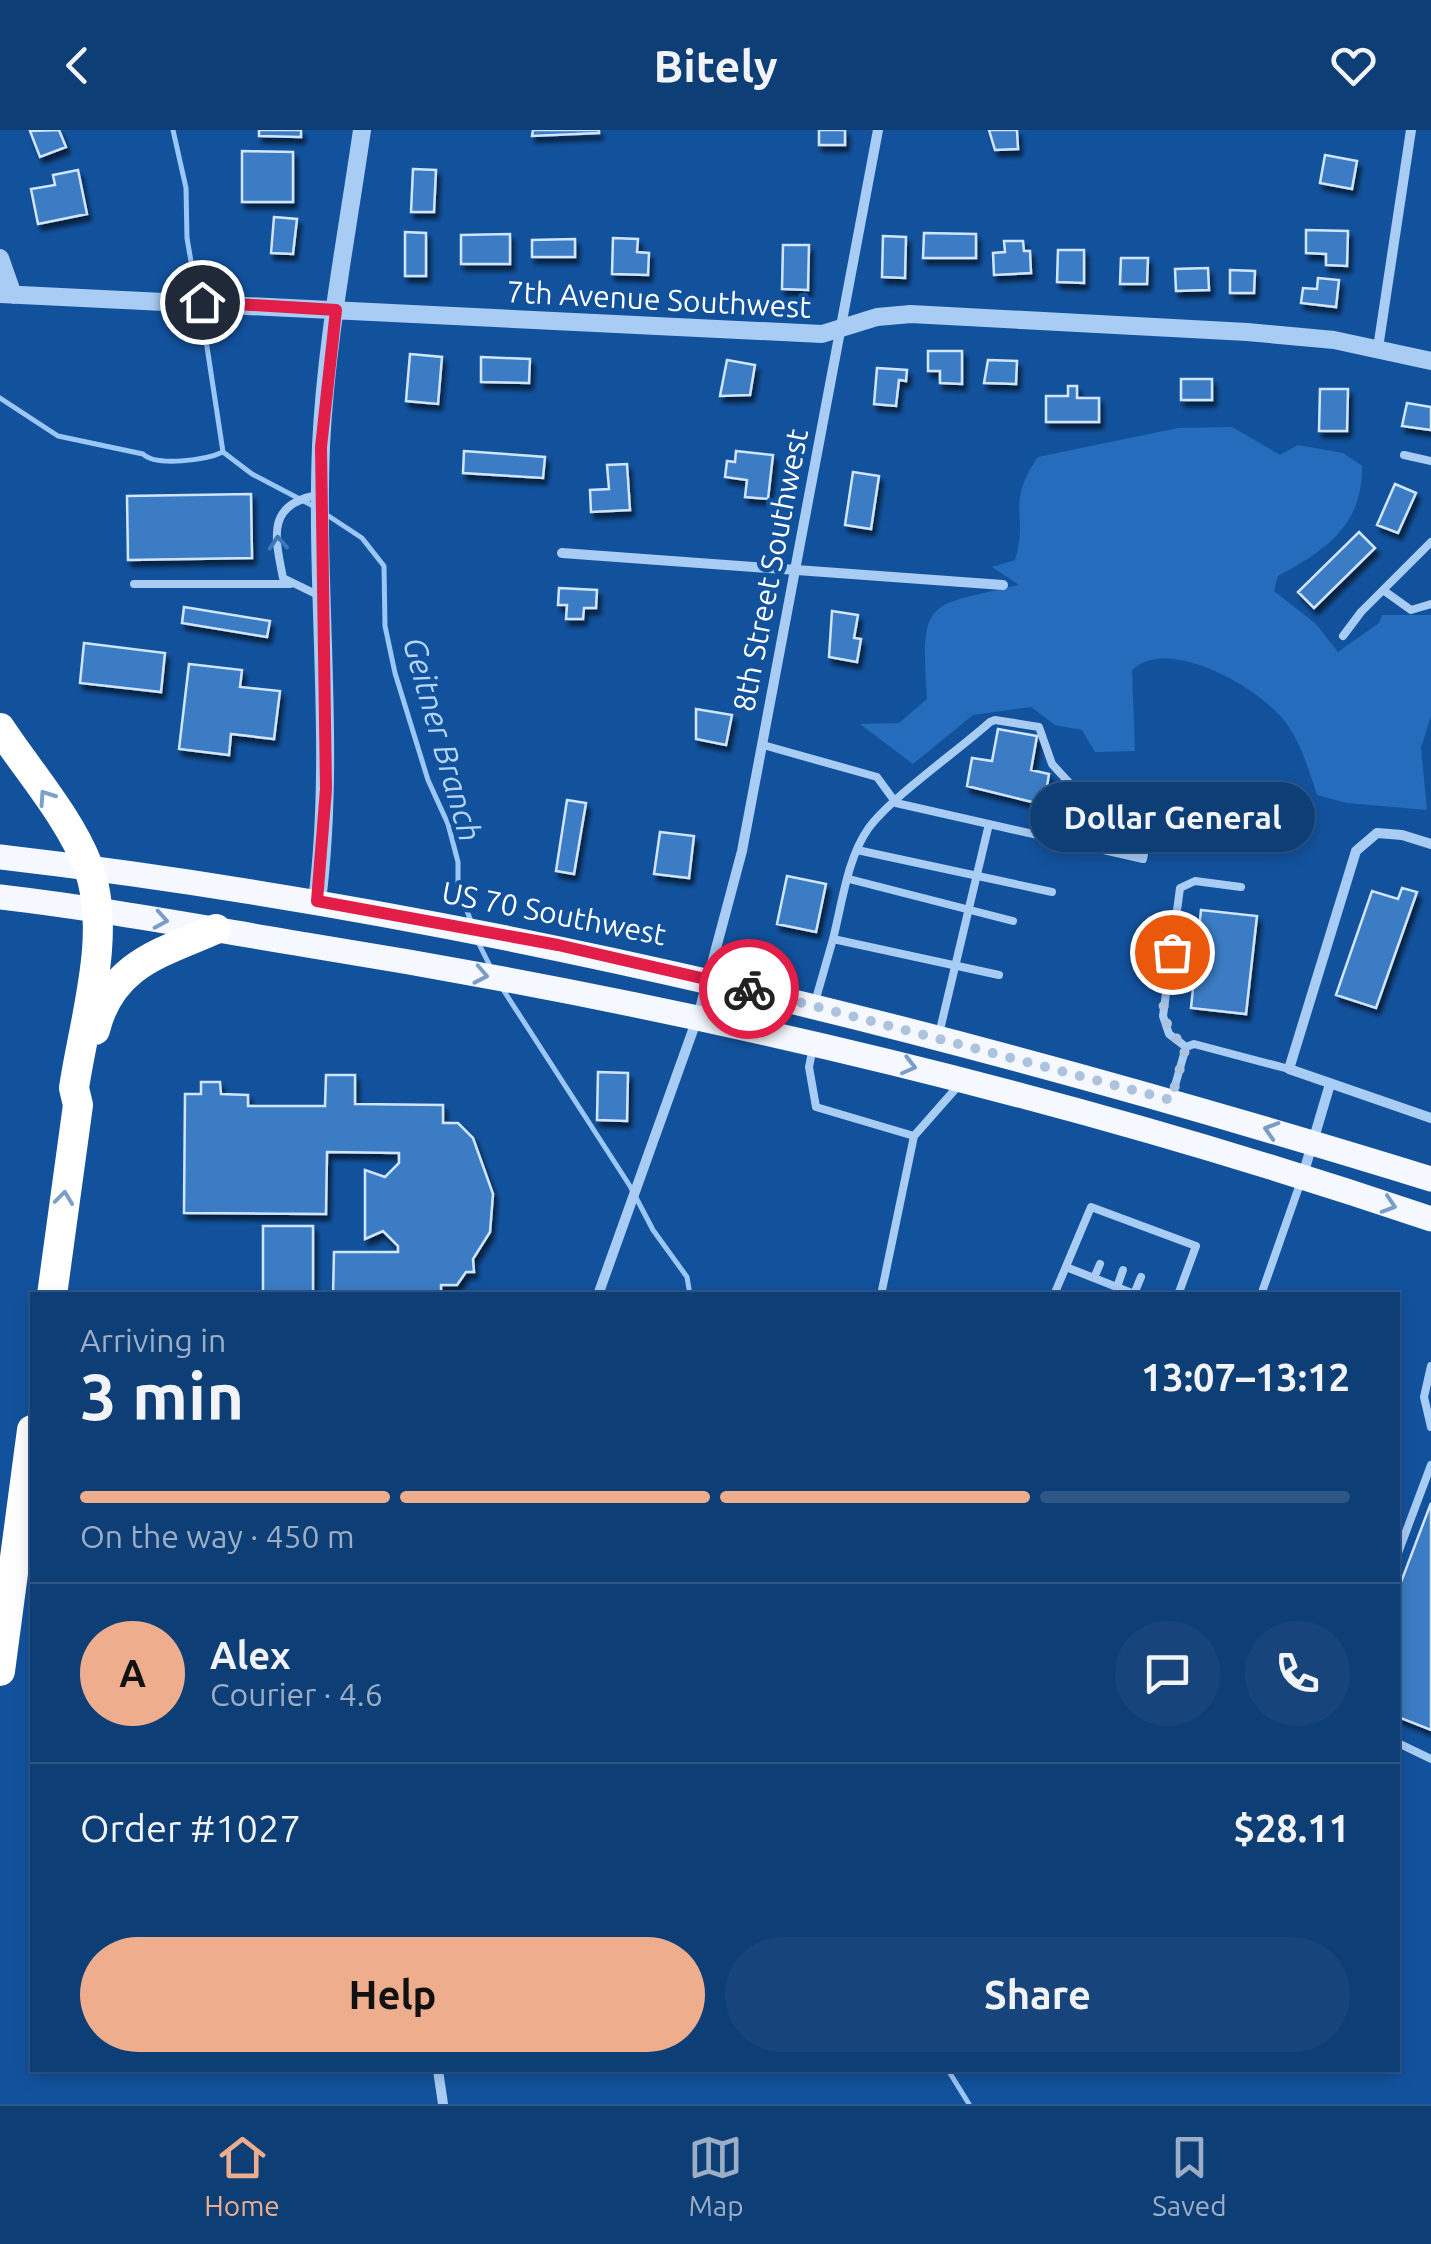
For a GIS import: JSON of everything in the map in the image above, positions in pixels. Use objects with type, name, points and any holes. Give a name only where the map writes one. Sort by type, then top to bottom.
[{"type":"highway","points":[[0,728],[88,868],[96,909],[96,940],[74,1088],[78,1106]]},
{"type":"highway","points":[[52,1292],[78,1106],[86,1090],[97,1022],[116,982],[148,956],[216,929]]},
{"type":"highway","points":[[0,1671],[30,1445]]},
{"type":"main road","name":"US 70 Southwest","points":[[0,857],[317,901],[558,945],[708,978],[1171,1100],[1431,1179]]},
{"type":"main road","points":[[0,897],[216,929],[698,1016],[814,1042],[964,1080],[1302,1177],[1431,1219]]},
{"type":"street","points":[[317,901],[326,789],[320,596],[326,372],[362,130]]},
{"type":"street","name":"8th Street Southwest","points":[[599,1292],[698,1016],[742,851],[878,130]]},
{"type":"street","points":[[1378,348],[1410,130]]},
{"type":"street","points":[[0,258],[7,294]]},
{"type":"street","name":"7th Avenue Southwest","points":[[7,294],[822,334],[877,317],[911,314],[1247,332],[1378,348],[1431,361]]},
{"type":"street","points":[[562,553],[794,573],[1004,585]]},
{"type":"street","points":[[1431,844],[1402,834],[1377,833],[1356,850],[1289,1069],[1431,1118]]},
{"type":"street","points":[[1302,1177],[1330,1084]]},
{"type":"street","points":[[438,2072],[443,2104]]},
{"type":"lane","points":[[1404,455],[1431,461]]},
{"type":"lane","points":[[320,596],[283,578],[276,543],[278,519],[295,500],[321,494]]},
{"type":"lane","points":[[1343,636],[1431,542]]},
{"type":"lane","points":[[134,584],[290,584]]},
{"type":"lane","points":[[1383,590],[1404,608],[1417,610],[1431,604]]},
{"type":"lane","points":[[763,745],[876,777],[896,804],[1143,859],[1156,804],[1152,799],[1073,787],[1052,764],[1039,727],[1000,720],[990,722],[896,804],[870,826],[856,850],[814,1005]]},
{"type":"lane","points":[[938,1038],[989,824]]},
{"type":"lane","points":[[856,850],[1052,892]]},
{"type":"lane","points":[[849,879],[1013,921]]},
{"type":"lane","points":[[1241,887],[1195,880],[1180,888],[1163,1016],[1170,1034],[1186,1047],[1204,1045],[1289,1069]]},
{"type":"lane","points":[[833,939],[998,975]]},
{"type":"lane","points":[[814,1042],[809,1066],[816,1107],[914,1136]]},
{"type":"lane","points":[[1171,1100],[1186,1047]]},
{"type":"lane","points":[[882,1292],[914,1136],[964,1080]]},
{"type":"lane","points":[[1262,1292],[1302,1177]]},
{"type":"lane","points":[[1055,1292],[1091,1207],[1196,1246],[1179,1292]]},
{"type":"lane","points":[[1114,1230],[1119,1218]]},
{"type":"lane","points":[[1135,1238],[1140,1225]]},
{"type":"lane","points":[[1153,1245],[1158,1232]]},
{"type":"lane","points":[[1094,1278],[1100,1264]]},
{"type":"lane","points":[[1066,1266],[1130,1292]]},
{"type":"lane","points":[[1116,1287],[1122,1270]]},
{"type":"lane","points":[[1137,1292],[1141,1277]]},
{"type":"lane","points":[[1431,1366],[1424,1397],[1431,1427]]},
{"type":"lane","points":[[1400,1548],[1431,1466]]},
{"type":"lane","points":[[1400,1744],[1431,1759]]},
{"type":"shaded area","points":[[1232,427],[1280,455],[1298,445],[1343,453],[1362,466],[1361,487],[1349,520],[1326,545],[1278,576],[1274,591],[1316,624],[1338,652],[1379,623],[1382,615],[1431,615],[1431,716],[1421,748],[1427,810],[1347,803],[1317,795],[1299,744],[1282,718],[1232,679],[1188,662],[1148,661],[1132,670],[1135,751],[1095,752],[1082,730],[1055,725],[1031,707],[973,715],[913,764],[860,724],[899,723],[927,699],[925,641],[936,612],[965,598],[1019,585],[992,567],[1015,560],[1022,487],[1038,457],[1178,428]]},
{"type":"building","points":[[59,130],[66,147],[40,157],[30,131]]},
{"type":"building","points":[[259,130],[301,130],[301,137],[259,136]]},
{"type":"building","points":[[533,130],[599,130],[599,133],[532,136]]},
{"type":"building","points":[[819,130],[845,130],[845,145],[819,145]]},
{"type":"building","points":[[989,130],[1017,130],[1018,149],[995,150]]},
{"type":"building","points":[[242,151],[293,152],[293,202],[242,202]]},
{"type":"building","points":[[1325,155],[1357,161],[1352,189],[1320,183]]},
{"type":"building","points":[[413,169],[436,170],[434,212],[411,212]]},
{"type":"building","points":[[78,170],[87,214],[38,224],[31,189],[55,185],[53,175]]},
{"type":"building","points":[[274,217],[297,219],[293,254],[271,253]]},
{"type":"building","points":[[1306,230],[1348,231],[1347,266],[1326,265],[1326,254],[1306,253]]},
{"type":"building","points":[[405,232],[426,233],[426,276],[405,276]]},
{"type":"building","points":[[924,233],[976,234],[976,258],[923,258]]},
{"type":"building","points":[[510,234],[510,264],[461,264],[461,235]]},
{"type":"building","points":[[883,236],[906,237],[905,278],[882,277]]},
{"type":"building","points":[[613,238],[638,239],[637,252],[649,253],[648,275],[612,274]]},
{"type":"building","points":[[575,239],[575,257],[532,257],[532,240]]},
{"type":"building","points":[[1004,241],[1023,241],[1024,251],[1030,251],[1031,273],[994,275],[993,253],[1005,252]]},
{"type":"building","points":[[783,245],[809,245],[808,290],[782,289]]},
{"type":"building","points":[[1058,250],[1084,250],[1084,283],[1057,282]]},
{"type":"building","points":[[1121,258],[1148,258],[1147,284],[1120,284]]},
{"type":"building","points":[[1208,268],[1209,290],[1176,291],[1175,269]]},
{"type":"building","points":[[1230,270],[1255,271],[1254,293],[1230,293]]},
{"type":"building","points":[[1318,278],[1339,280],[1336,307],[1301,303],[1303,288],[1317,289]]},
{"type":"building","points":[[928,351],[962,351],[962,384],[940,383],[940,371],[928,371]]},
{"type":"building","points":[[410,354],[442,357],[438,404],[406,401]]},
{"type":"building","points":[[481,357],[530,359],[529,383],[481,382]]},
{"type":"building","points":[[727,360],[755,365],[750,395],[720,396]]},
{"type":"building","points":[[988,360],[1017,361],[1016,384],[984,383]]},
{"type":"building","points":[[877,368],[907,370],[906,381],[899,380],[896,406],[874,404]]},
{"type":"building","points":[[1181,379],[1212,379],[1212,400],[1181,400]]},
{"type":"building","points":[[1068,386],[1077,386],[1077,398],[1099,398],[1099,422],[1046,422],[1046,396],[1068,396]]},
{"type":"building","points":[[1320,389],[1348,389],[1347,431],[1319,431]]},
{"type":"building","points":[[1407,403],[1431,407],[1431,430],[1402,426]]},
{"type":"building","points":[[464,451],[545,457],[543,478],[463,473]]},
{"type":"building","points":[[736,451],[773,455],[768,499],[745,497],[747,480],[725,477],[727,461],[735,462]]},
{"type":"building","points":[[627,464],[630,510],[591,512],[590,490],[609,489],[607,465]]},
{"type":"building","points":[[853,472],[879,476],[871,529],[845,525]]},
{"type":"building","points":[[1395,484],[1416,493],[1398,533],[1377,525]]},
{"type":"building","points":[[251,494],[252,558],[128,560],[127,496]]},
{"type":"building","points":[[1359,532],[1375,548],[1314,608],[1298,592]]},
{"type":"building","points":[[559,588],[597,590],[596,608],[584,608],[583,619],[566,619],[567,605],[558,605]]},
{"type":"building","points":[[184,607],[270,621],[267,637],[182,623]]},
{"type":"building","points":[[832,611],[858,615],[854,638],[861,639],[857,662],[829,657]]},
{"type":"building","points":[[84,643],[165,653],[161,692],[80,683]]},
{"type":"building","points":[[189,664],[242,670],[240,687],[280,691],[274,739],[231,734],[229,755],[179,749]]},
{"type":"building","points":[[696,709],[732,715],[726,745],[696,739]]},
{"type":"building","points":[[998,729],[1037,736],[1031,770],[1049,774],[1044,805],[967,786],[972,758],[992,761]]},
{"type":"building","points":[[567,800],[586,803],[574,874],[556,871]]},
{"type":"building","points":[[660,832],[694,836],[689,878],[654,874]]},
{"type":"building","points":[[787,876],[826,884],[816,932],[777,924]]},
{"type":"building","points":[[1402,888],[1417,892],[1376,1008],[1336,995],[1372,891],[1398,899]]},
{"type":"building","points":[[1201,910],[1257,916],[1246,1014],[1191,1008]]},
{"type":"building","points":[[598,1072],[628,1073],[627,1121],[597,1120]]},
{"type":"building","points":[[326,1075],[355,1075],[355,1104],[443,1105],[443,1123],[458,1123],[473,1138],[493,1194],[490,1232],[473,1259],[474,1272],[466,1272],[457,1285],[441,1285],[441,1292],[333,1292],[334,1252],[398,1252],[398,1246],[383,1231],[365,1239],[365,1170],[385,1177],[399,1163],[399,1153],[327,1152],[326,1214],[184,1213],[185,1094],[201,1094],[201,1082],[220,1082],[221,1094],[248,1095],[248,1106],[325,1106]]},
{"type":"building","points":[[263,1226],[313,1226],[313,1292],[263,1292]]},
{"type":"building","points":[[1431,1503],[1431,1730],[1400,1718],[1400,1585]]},
{"type":"waterway","points":[[173,130],[186,188],[187,238],[194,279]]},
{"type":"waterway","points":[[204,327],[223,452]]},
{"type":"waterway","name":"Geitner Branch","points":[[0,398],[58,436],[159,460],[194,460],[223,452],[252,474],[315,507]]},
{"type":"waterway","name":"Geitner Branch","points":[[324,513],[362,538],[384,566],[385,626],[395,673],[428,780],[448,824],[458,862],[458,887],[472,924]]},
{"type":"waterway","name":"Geitner Branch","points":[[479,944],[492,970]]},
{"type":"waterway","name":"Geitner Branch","points":[[502,988],[630,1186],[653,1230],[687,1277],[690,1292]]},
{"type":"waterway","name":"Geitner Branch","points":[[949,2072],[969,2104]]},
{"type":"way so far","points":[[749,989],[1171,1100],[1186,1047],[1170,1034],[1163,1016],[1172,952]]},
{"type":"place","name":"Dollar General","points":[[1172,952]]},
{"type":"route","points":[[202,302],[336,310],[326,372],[321,447],[326,789],[317,901],[558,945],[749,989]]}]
